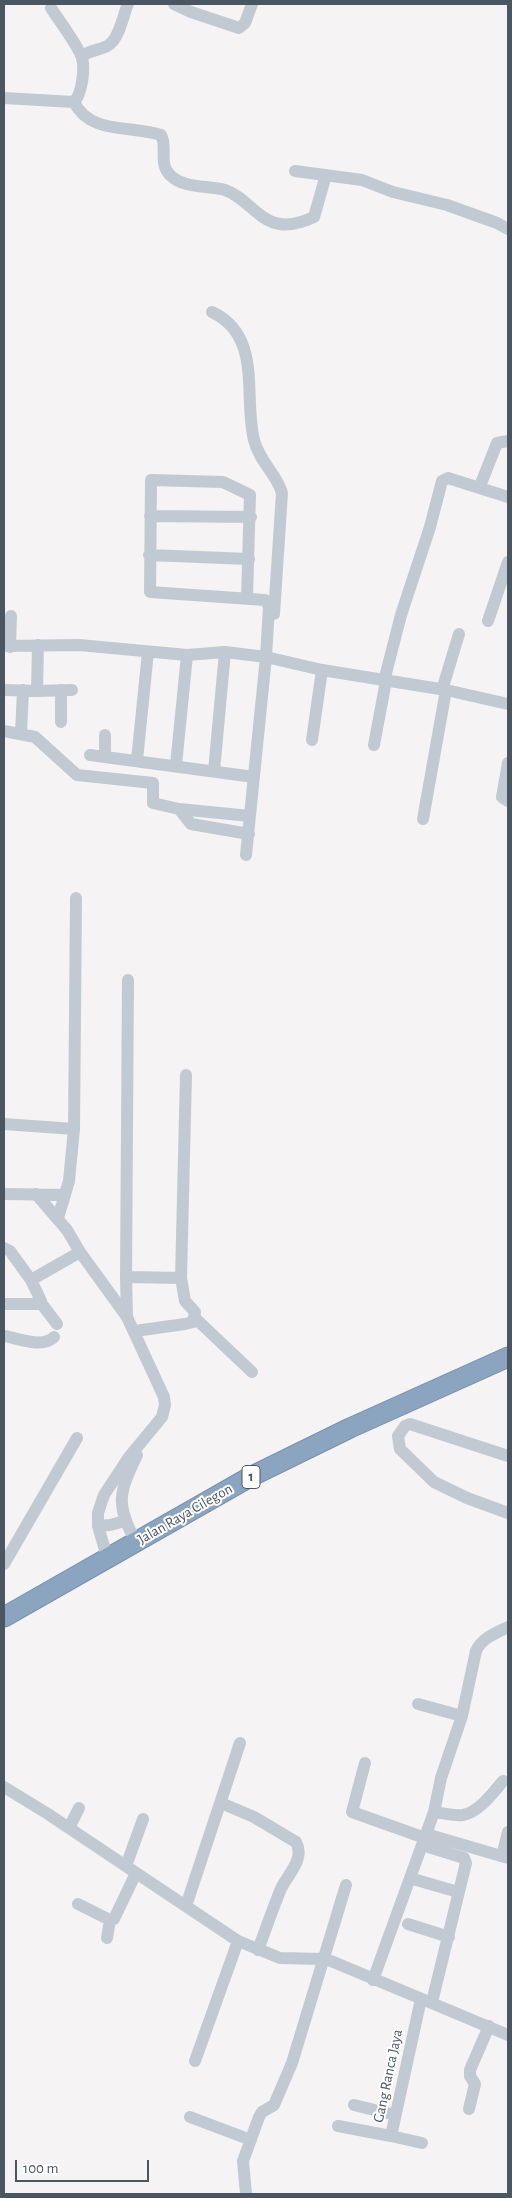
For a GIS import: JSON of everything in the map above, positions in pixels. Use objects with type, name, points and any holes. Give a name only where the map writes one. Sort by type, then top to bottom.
[{"type":"highway","name":"Jalan Raya Cilegon","points":[[4,1617],[107,1556],[136,1542],[250,1477],[388,1411],[508,1357]]},
{"type":"street","points":[[82,57],[86,53],[110,44],[115,38],[128,4]]},
{"type":"street","points":[[174,4],[199,15],[239,28],[245,23],[252,4]]},
{"type":"street","points":[[4,98],[74,102],[80,96],[82,87],[82,57],[51,8]]},
{"type":"street","points":[[74,102],[81,115],[96,122],[119,129],[161,134],[164,165],[170,175],[185,184],[225,190],[234,194],[266,218],[280,224],[292,225],[314,217],[326,175]]},
{"type":"street","points":[[295,171],[362,180],[393,192],[447,205],[508,229]]},
{"type":"street","points":[[212,312],[232,325],[243,345],[249,380],[254,438],[264,464],[280,483],[282,493],[269,658],[246,855]]},
{"type":"street","points":[[480,486],[497,443],[508,441]]},
{"type":"street","points":[[374,745],[385,681],[401,616],[430,527],[442,481],[448,478],[480,486],[508,496]]},
{"type":"street","points":[[247,597],[251,517],[250,495],[229,483],[154,479],[150,482],[149,590],[151,592],[247,597],[268,602],[270,610],[269,658]]},
{"type":"street","points":[[150,516],[251,517]]},
{"type":"street","points":[[149,555],[249,559]]},
{"type":"street","points":[[488,621],[508,562]]},
{"type":"street","points":[[12,616],[7,647],[38,645],[79,646],[187,655],[225,652],[269,658],[322,670],[444,690],[508,704]]},
{"type":"street","points":[[423,819],[444,690],[459,634]]},
{"type":"street","points":[[37,691],[38,645]]},
{"type":"street","points":[[137,760],[148,652]]},
{"type":"street","points":[[214,771],[225,652]]},
{"type":"street","points":[[176,765],[187,655]]},
{"type":"street","points":[[312,740],[322,670]]},
{"type":"street","points":[[4,690],[66,690],[61,722]]},
{"type":"street","points":[[21,733],[23,690]]},
{"type":"street","points":[[4,731],[35,737],[77,774],[153,783]]},
{"type":"street","points":[[105,735],[105,756]]},
{"type":"street","points":[[90,755],[176,765],[254,777]]},
{"type":"street","points":[[508,763],[502,796],[508,801]]},
{"type":"street","points":[[156,764],[153,783],[153,803],[179,808],[250,816]]},
{"type":"street","points":[[179,808],[191,824],[249,834]]},
{"type":"street","points":[[58,1218],[70,1171],[74,1128],[76,898]]},
{"type":"street","points":[[127,1317],[128,980]]},
{"type":"street","points":[[135,1330],[185,1324],[193,1322],[195,1318],[195,1312],[185,1301],[181,1278],[186,1075]]},
{"type":"street","points":[[4,1124],[74,1128]]},
{"type":"street","points":[[4,1194],[65,1195]]},
{"type":"street","points":[[36,1194],[58,1218],[135,1330],[161,1387],[165,1405],[162,1417],[129,1457],[108,1488],[98,1513],[98,1526],[107,1556]]},
{"type":"street","points":[[4,1248],[10,1251],[31,1280],[41,1303],[57,1324]]},
{"type":"street","points":[[31,1280],[80,1252]]},
{"type":"street","points":[[126,1277],[181,1278]]},
{"type":"street","points":[[4,1304],[35,1305],[41,1303]]},
{"type":"street","points":[[195,1318],[252,1372]]},
{"type":"street","points":[[4,1336],[39,1342],[50,1341],[54,1337]]},
{"type":"street","points":[[388,1411],[401,1430]]},
{"type":"street","points":[[508,1456],[410,1424],[401,1430],[398,1436],[400,1449],[434,1482],[467,1498],[508,1513]]},
{"type":"street","points":[[4,1564],[77,1438]]},
{"type":"street","points":[[136,1542],[125,1521],[121,1508],[122,1491],[143,1442]]},
{"type":"street","points":[[98,1526],[110,1526],[125,1521]]},
{"type":"street","points":[[373,1980],[434,1812],[441,1778],[462,1716],[473,1662],[480,1643],[508,1627]]},
{"type":"street","points":[[418,1704],[462,1716]]},
{"type":"street","points":[[186,1906],[240,1743]]},
{"type":"street","points":[[365,1763],[352,1812],[424,1839],[505,1857],[508,1832]]},
{"type":"street","points":[[434,1812],[462,1815],[470,1812],[488,1799],[503,1781]]},
{"type":"street","points":[[4,1787],[238,1941],[280,1958],[323,1959],[427,2000],[508,2035]]},
{"type":"street","points":[[221,1803],[254,1817],[296,1842],[298,1846],[294,1866],[290,1876],[280,1889],[258,1950]]},
{"type":"street","points":[[69,1828],[79,1808]]},
{"type":"street","points":[[108,1938],[110,1920],[116,1916],[131,1870],[143,1819]]},
{"type":"street","name":"Gang Ranca Jaya","points":[[338,2126],[391,2136],[395,2115],[427,2000],[449,1937],[458,1892],[466,1868],[464,1858],[424,1839]]},
{"type":"street","points":[[413,1879],[458,1892]]},
{"type":"street","points":[[246,2194],[243,2161],[259,2117],[262,2112],[274,2105],[292,2063],[346,1885]]},
{"type":"street","points":[[78,1904],[110,1920]]},
{"type":"street","points":[[408,1924],[449,1937]]},
{"type":"street","points":[[194,2061],[238,1941]]},
{"type":"street","points":[[468,2109],[475,2084],[470,2070],[489,2026]]},
{"type":"street","points":[[354,2104],[395,2115]]},
{"type":"street","points":[[190,2117],[251,2140]]},
{"type":"street","points":[[391,2136],[422,2143]]}]
